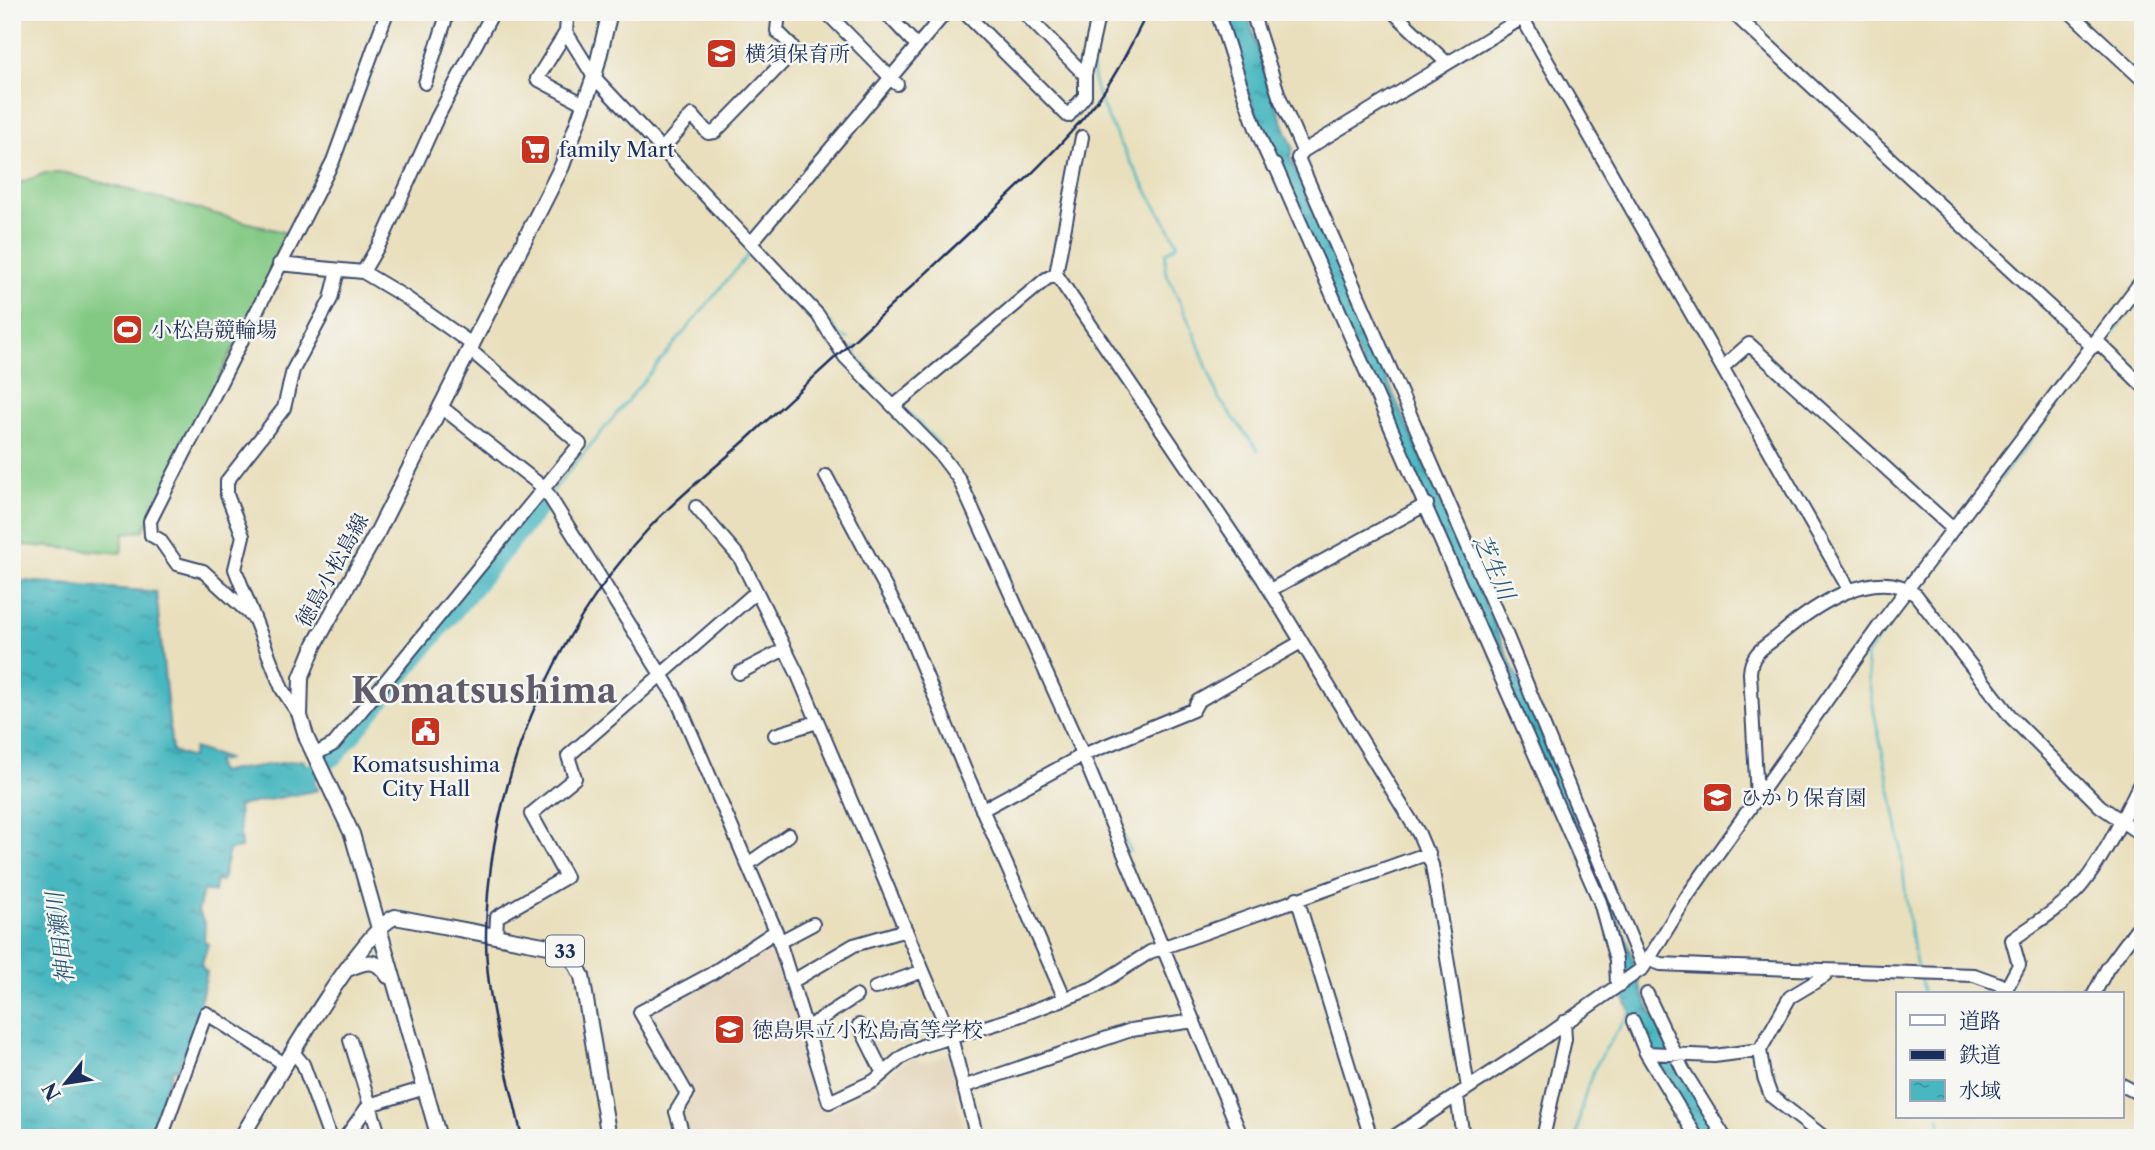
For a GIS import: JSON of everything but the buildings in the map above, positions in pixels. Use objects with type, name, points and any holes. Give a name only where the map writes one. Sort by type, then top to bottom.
[{"type":"main road","name":"徳島小松島線","points":[[439,1138],[352,834],[315,757],[300,716],[301,678],[315,644],[378,531],[562,166],[594,76],[610,12]]},
{"type":"main road","name":"33","points":[[370,895],[387,911],[407,917],[559,948],[570,953],[578,963],[609,1138]]},
{"type":"main road","points":[[247,1135],[289,1058],[349,968],[387,920],[407,917]]},
{"type":"main road","points":[[349,968],[369,961],[376,962],[393,983]]},
{"type":"street","points":[[253,617],[203,571],[177,565],[160,540],[151,535],[150,522],[333,161],[387,12]]},
{"type":"street","points":[[425,83],[448,12]]},
{"type":"street","points":[[363,272],[384,236],[437,118],[493,12]]},
{"type":"street","points":[[663,148],[692,115],[708,132],[715,132],[792,53],[792,46],[777,31],[779,12]]},
{"type":"street","points":[[826,12],[893,81]]},
{"type":"street","points":[[885,12],[922,45]]},
{"type":"street","points":[[753,246],[904,69],[946,12]]},
{"type":"street","points":[[964,12],[1068,116],[1085,96],[1085,75],[1100,12]]},
{"type":"street","points":[[1023,12],[1085,75]]},
{"type":"street","points":[[1217,12],[1245,101],[1264,150],[1284,184],[1427,504],[1600,902],[1616,960],[1619,984]]},
{"type":"street","points":[[1252,12],[1271,76],[1303,151]]},
{"type":"street","points":[[1393,12],[1447,62]]},
{"type":"street","points":[[1732,12],[2143,386]]},
{"type":"street","points":[[2070,12],[2143,80]]},
{"type":"street","points":[[1649,965],[1298,158],[1303,151],[1527,15],[1850,591]]},
{"type":"street","points":[[584,104],[537,79],[566,25],[594,76],[818,315],[845,357],[897,403],[959,479],[1086,753],[1242,1138]]},
{"type":"street","points":[[1082,137],[1056,274],[1270,590],[1429,853],[1462,1092],[1463,1138]]},
{"type":"street","points":[[279,264],[363,272],[405,297],[472,347],[580,444],[548,494],[334,744],[315,757]]},
{"type":"street","points":[[300,716],[282,689],[235,569],[243,537],[227,495],[227,481],[284,408],[293,370],[331,299],[338,270]]},
{"type":"street","points":[[897,403],[1046,278],[1056,274]]},
{"type":"street","points":[[1392,1138],[1649,965],[1688,895],[1757,797],[1911,591],[1953,530],[2099,345],[2143,279]]},
{"type":"street","points":[[1723,367],[1749,344],[1953,530]]},
{"type":"street","points":[[440,406],[548,494],[662,673],[677,700],[777,936],[829,1102],[874,1081],[901,1057],[951,1037],[1065,999],[1112,979],[1150,952],[1429,853]]},
{"type":"street","points":[[827,476],[904,622],[982,810],[1065,999]]},
{"type":"street","points":[[1270,590],[1427,504]]},
{"type":"street","points":[[696,507],[740,558],[785,649],[951,1037],[977,1138]]},
{"type":"street","points":[[1757,797],[1750,673],[1754,655],[1819,603],[1850,591],[1886,586],[1911,591],[2011,717],[2118,821],[2143,836]]},
{"type":"street","points":[[496,937],[497,916],[566,877],[533,819],[533,810],[575,778],[568,755],[756,592]]},
{"type":"street","points":[[982,810],[1086,753],[1193,710],[1198,701],[1301,642]]},
{"type":"street","points":[[739,673],[785,649]]},
{"type":"street","points":[[775,736],[817,722]]},
{"type":"street","points":[[2007,992],[2019,965],[2012,940],[2064,902],[2081,885],[2109,842],[2143,777]]},
{"type":"street","points":[[748,864],[789,835]]},
{"type":"street","points":[[1297,898],[1371,1138]]},
{"type":"street","points":[[2095,992],[2107,969],[2143,920]]},
{"type":"street","points":[[684,1138],[676,1112],[687,1094],[640,1012],[777,936],[813,924]]},
{"type":"street","points":[[793,981],[854,946],[906,930]]},
{"type":"street","points":[[1649,965],[1919,972],[1987,978],[2006,992]]},
{"type":"street","points":[[1824,970],[1825,976],[1790,997],[1760,1050],[1764,1077],[1771,1096],[1825,1138]]},
{"type":"street","points":[[875,988],[923,971]]},
{"type":"street","points":[[1647,994],[1674,1054],[1725,1138]]},
{"type":"street","points":[[807,1027],[856,996]]},
{"type":"street","points":[[161,1138],[206,1013],[303,1064],[330,1138]]},
{"type":"street","points":[[963,1087],[1131,1030],[1194,1021]]},
{"type":"street","points":[[1633,1021],[1648,1053],[1697,1138]]},
{"type":"street","points":[[1543,1138],[1565,1039],[1564,1022]]},
{"type":"street","points":[[859,1025],[883,1073]]},
{"type":"street","points":[[350,1040],[380,1138]]},
{"type":"street","points":[[1648,1053],[1714,1056],[1760,1050]]},
{"type":"street","points":[[2124,1086],[2143,1096]]},
{"type":"street","points":[[345,1138],[369,1105],[425,1088]]},
{"type":"shaded area","name":"徳島県立小松島高等学校","points":[[773,938],[809,1045],[827,1112],[879,1086],[898,1066],[913,1058],[923,1063],[948,1055],[960,1089],[955,1092],[966,1138],[688,1138],[679,1111],[692,1097],[645,1013]]},
{"type":"green space","name":"小松島競輪場","points":[[45,173],[66,173],[286,233],[269,276],[143,531],[124,533],[121,553],[12,544],[12,186]]},
{"type":"water","points":[[1220,12],[1247,12],[1269,88],[1293,148],[1290,158],[1529,704],[1627,941],[1643,996],[1719,1138],[1703,1138],[1673,1094],[1626,1003],[1609,921],[1273,162]]},
{"type":"water","name":"神田瀬川","points":[[12,580],[156,592],[172,751],[191,758],[194,748],[227,759],[216,762],[219,772],[303,760],[318,790],[238,806],[241,848],[229,850],[222,881],[216,880],[214,892],[203,890],[198,912],[205,923],[204,941],[208,944],[201,966],[207,972],[193,1032],[178,1069],[173,1069],[148,1138],[12,1138]]},
{"type":"waterway","points":[[1093,68],[1094,83],[1113,129],[1178,244],[1166,253],[1165,270],[1194,333],[1219,399],[1258,450]]},
{"type":"waterway","points":[[551,493],[752,250]]},
{"type":"waterway","points":[[2106,343],[2143,290]]},
{"type":"waterway","points":[[829,320],[838,334],[848,339]]},
{"type":"waterway","points":[[854,347],[857,357],[895,399]]},
{"type":"waterway","points":[[1921,580],[2100,351]]},
{"type":"waterway","points":[[902,406],[939,444]]},
{"type":"waterway","points":[[539,508],[547,498]]},
{"type":"waterway","points":[[978,506],[1009,576]]},
{"type":"waterway","points":[[305,777],[336,755],[539,508]]},
{"type":"waterway","points":[[1894,616],[1866,656],[1872,700],[1898,829],[1917,967]]},
{"type":"waterway","points":[[1122,832],[1130,852]]},
{"type":"waterway","points":[[1920,977],[1924,992]]},
{"type":"waterway","points":[[1576,1138],[1583,1100],[1594,1070],[1631,1012]]},
{"type":"waterway","points":[[1939,1118],[1942,1138]]},
{"type":"railway","points":[[522,1138],[493,1012],[486,934],[498,823],[512,769],[531,715],[555,664],[583,615],[615,569],[651,526],[1011,194],[1064,140],[1111,81],[1148,12]]},
{"type":"place","name":"横須保育所","points":[[722,53]]},
{"type":"place","name":"family Mart","points":[[536,149]]},
{"type":"place","name":"小松島競輪場","points":[[128,329]]},
{"type":"place","name":"Komatsushima City Hall","points":[[426,732]]},
{"type":"place","name":"ひかり保育園","points":[[1717,797]]},
{"type":"place","name":"徳島県立小松島高等学校","points":[[729,1029]]},
{"type":"district","name":"Komatsushima","points":[[484,690]]},
{"type":"water label","name":"芝生川","points":[[1494,567]]}]
